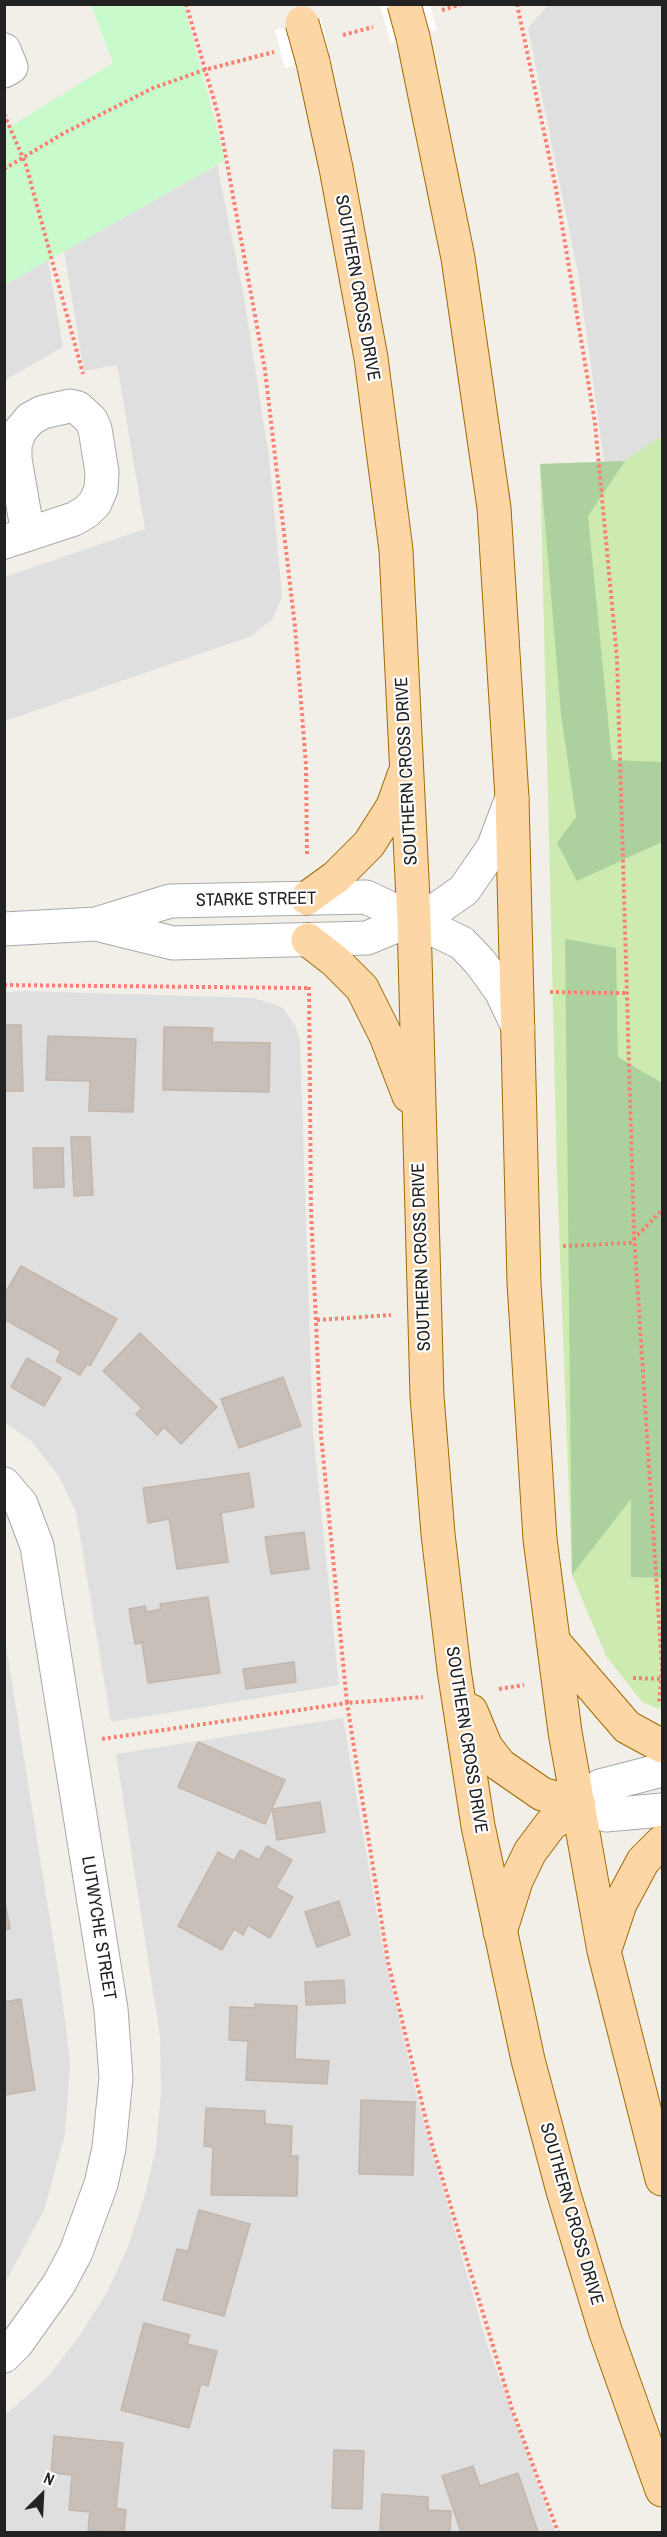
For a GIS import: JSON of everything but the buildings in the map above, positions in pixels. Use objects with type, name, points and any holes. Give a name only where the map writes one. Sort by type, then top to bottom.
[{"type":"main road","name":"SOUTHERN CROSS DRIVE","points":[[299,14],[313,62],[336,168],[371,358],[396,550],[414,920],[427,1396],[438,1534],[456,1682],[478,1826],[528,2060],[563,2191],[605,2330],[663,2490]]},
{"type":"main road","points":[[394,14],[413,37],[458,258],[491,486],[512,798],[530,1411],[540,1539],[565,1732],[604,1951],[663,2179]]},
{"type":"main road","points":[[307,898],[336,876],[369,844],[393,806],[408,763]]},
{"type":"main road","points":[[308,940],[335,961],[362,988],[386,1036],[418,1120]]},
{"type":"main road","points":[[553,1641],[627,1728],[663,1746]]},
{"type":"main road","points":[[456,1682],[486,1747],[500,1764],[542,1794],[579,1805]]},
{"type":"main road","points":[[500,1932],[516,1881],[530,1852],[551,1824],[579,1805]]},
{"type":"main road","points":[[604,1951],[620,1904],[643,1861],[663,1842]]},
{"type":"street","points":[[4,50],[11,67],[4,70]]},
{"type":"street","name":"STARKE STREET","points":[[96,924],[173,944],[366,938],[437,909],[464,890],[493,848],[512,798]]},
{"type":"street","name":"STARKE STREET","points":[[4,929],[96,924],[170,901],[366,897],[462,943],[480,962],[501,991],[518,1027]]},
{"type":"street","name":"LUTWYCHE STREET","points":[[4,1484],[21,1504],[37,1546],[111,2009],[116,2078],[109,2148],[101,2184],[76,2252],[59,2284],[17,2343],[4,2356]]},
{"type":"street","points":[[663,1770],[600,1786],[579,1805],[606,1815],[663,1810]]},
{"type":"path","points":[[186,4],[218,114],[265,370],[295,627],[306,765],[307,858]]},
{"type":"path","points":[[440,10],[462,4]]},
{"type":"path","points":[[517,4],[556,189],[595,423],[617,658],[625,993],[634,1238],[663,1679]]},
{"type":"path","points":[[339,36],[394,14]]},
{"type":"path","points":[[4,169],[64,133],[153,88],[204,70],[283,50]]},
{"type":"path","points":[[4,114],[24,158],[86,384]]},
{"type":"path","points":[[4,985],[309,988],[311,1211],[321,1434],[347,1703],[388,1962],[431,2141],[512,2409],[558,2532]]},
{"type":"path","points":[[517,991],[625,993]]},
{"type":"path","points":[[563,1246],[630,1243],[663,1210]]},
{"type":"path","points":[[317,1320],[399,1315]]},
{"type":"path","points":[[69,1744],[347,1703],[456,1682]]},
{"type":"shaded area","points":[[548,5],[662,5],[662,437],[606,476],[578,273],[528,28]]},
{"type":"shaded area","points":[[217,165],[243,292],[269,457],[282,596],[272,620],[249,637],[5,721],[4,577],[145,529],[117,365],[84,371],[64,251]]},
{"type":"shaded area","points":[[48,260],[63,347],[5,380],[5,285]]},
{"type":"shaded area","points":[[5,992],[254,998],[282,1007],[295,1025],[300,1041],[313,1432],[339,1685],[111,1722],[76,1512],[59,1476],[31,1441],[5,1422]]},
{"type":"shaded area","points":[[4,1633],[61,1989],[70,2061],[65,2134],[44,2210],[5,2283]]},
{"type":"shaded area","points":[[343,1718],[383,1949],[418,2101],[486,2341],[555,2532],[5,2532],[4,2416],[46,2379],[78,2338],[106,2294],[127,2249],[145,2195],[156,2147],[161,2091],[160,2036],[116,1754]]},
{"type":"green space","points":[[91,5],[184,5],[225,160],[5,285],[5,130],[113,63]]},
{"type":"green space","points":[[662,436],[662,1710],[642,1702],[606,1656],[572,1575],[557,1174],[540,464],[624,461]]},
{"type":"green space","points":[[625,461],[588,516],[612,760],[662,762],[662,842],[577,881],[557,843],[576,817],[561,715],[540,464]]},
{"type":"green space","points":[[565,939],[616,948],[618,1057],[662,1083],[662,1578],[631,1577],[631,1499],[572,1575]]},
{"type":"pier","points":[[380,5],[430,5],[437,30],[391,43]]},
{"type":"pier","points":[[321,18],[330,58],[285,68],[275,30]]}]
